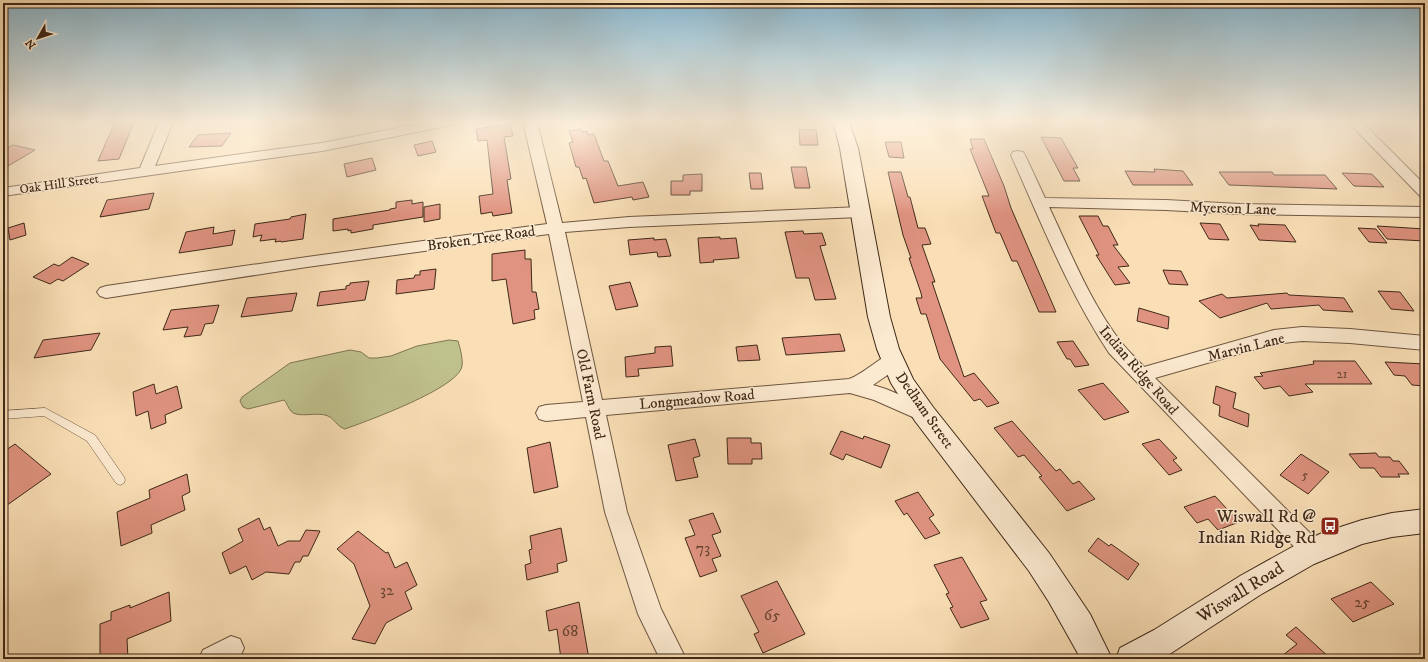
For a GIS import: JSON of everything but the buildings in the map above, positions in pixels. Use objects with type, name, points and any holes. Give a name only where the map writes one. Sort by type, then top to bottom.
[{"type":"street","points":[[146,171],[153,153]]},
{"type":"street","name":"Oak Hill Street","points":[[3,192],[283,153]]},
{"type":"street","name":"Old Farm Road","points":[[538,153],[556,228],[616,512],[650,614],[673,659]]},
{"type":"street","name":"Dedham Street","points":[[850,153],[879,317],[892,360],[909,393],[924,414],[1036,555],[1072,611],[1097,659]]},
{"type":"street","points":[[1385,153],[1425,194]]},
{"type":"street","name":"Indian Ridge Road","points":[[1018,155],[1067,262],[1097,321],[1115,348],[1312,550]]},
{"type":"street","name":"Myerson Lane","points":[[1040,202],[1166,205],[1248,209],[1425,212]]},
{"type":"street","name":"Broken Tree Road","points":[[106,292],[307,262],[556,228],[652,220],[860,212]]},
{"type":"street","name":"Marvin Lane","points":[[1141,375],[1274,337],[1302,334],[1425,343]]},
{"type":"street","name":"Longmeadow Road","points":[[546,413],[849,386],[861,383],[874,377],[892,360]]},
{"type":"street","name":"Longmeadow Road","points":[[849,386],[879,394],[924,414]]},
{"type":"street","name":"Wiswall Road","points":[[1131,659],[1151,648],[1272,571],[1312,550],[1362,531],[1396,524],[1425,521]]},
{"type":"lane","points":[[3,416],[45,412],[91,438],[120,480]]},
{"type":"green space","points":[[449,340],[458,341],[462,366],[457,375],[446,384],[411,403],[345,429],[328,416],[319,414],[303,415],[294,413],[290,410],[284,400],[248,409],[243,407],[240,401],[242,397],[290,363],[350,350],[361,352],[369,358],[391,356],[417,346]]},
{"type":"place","name":"Wiswall Rd @ Indian Ridge Rd","points":[[1330,526]]}]
